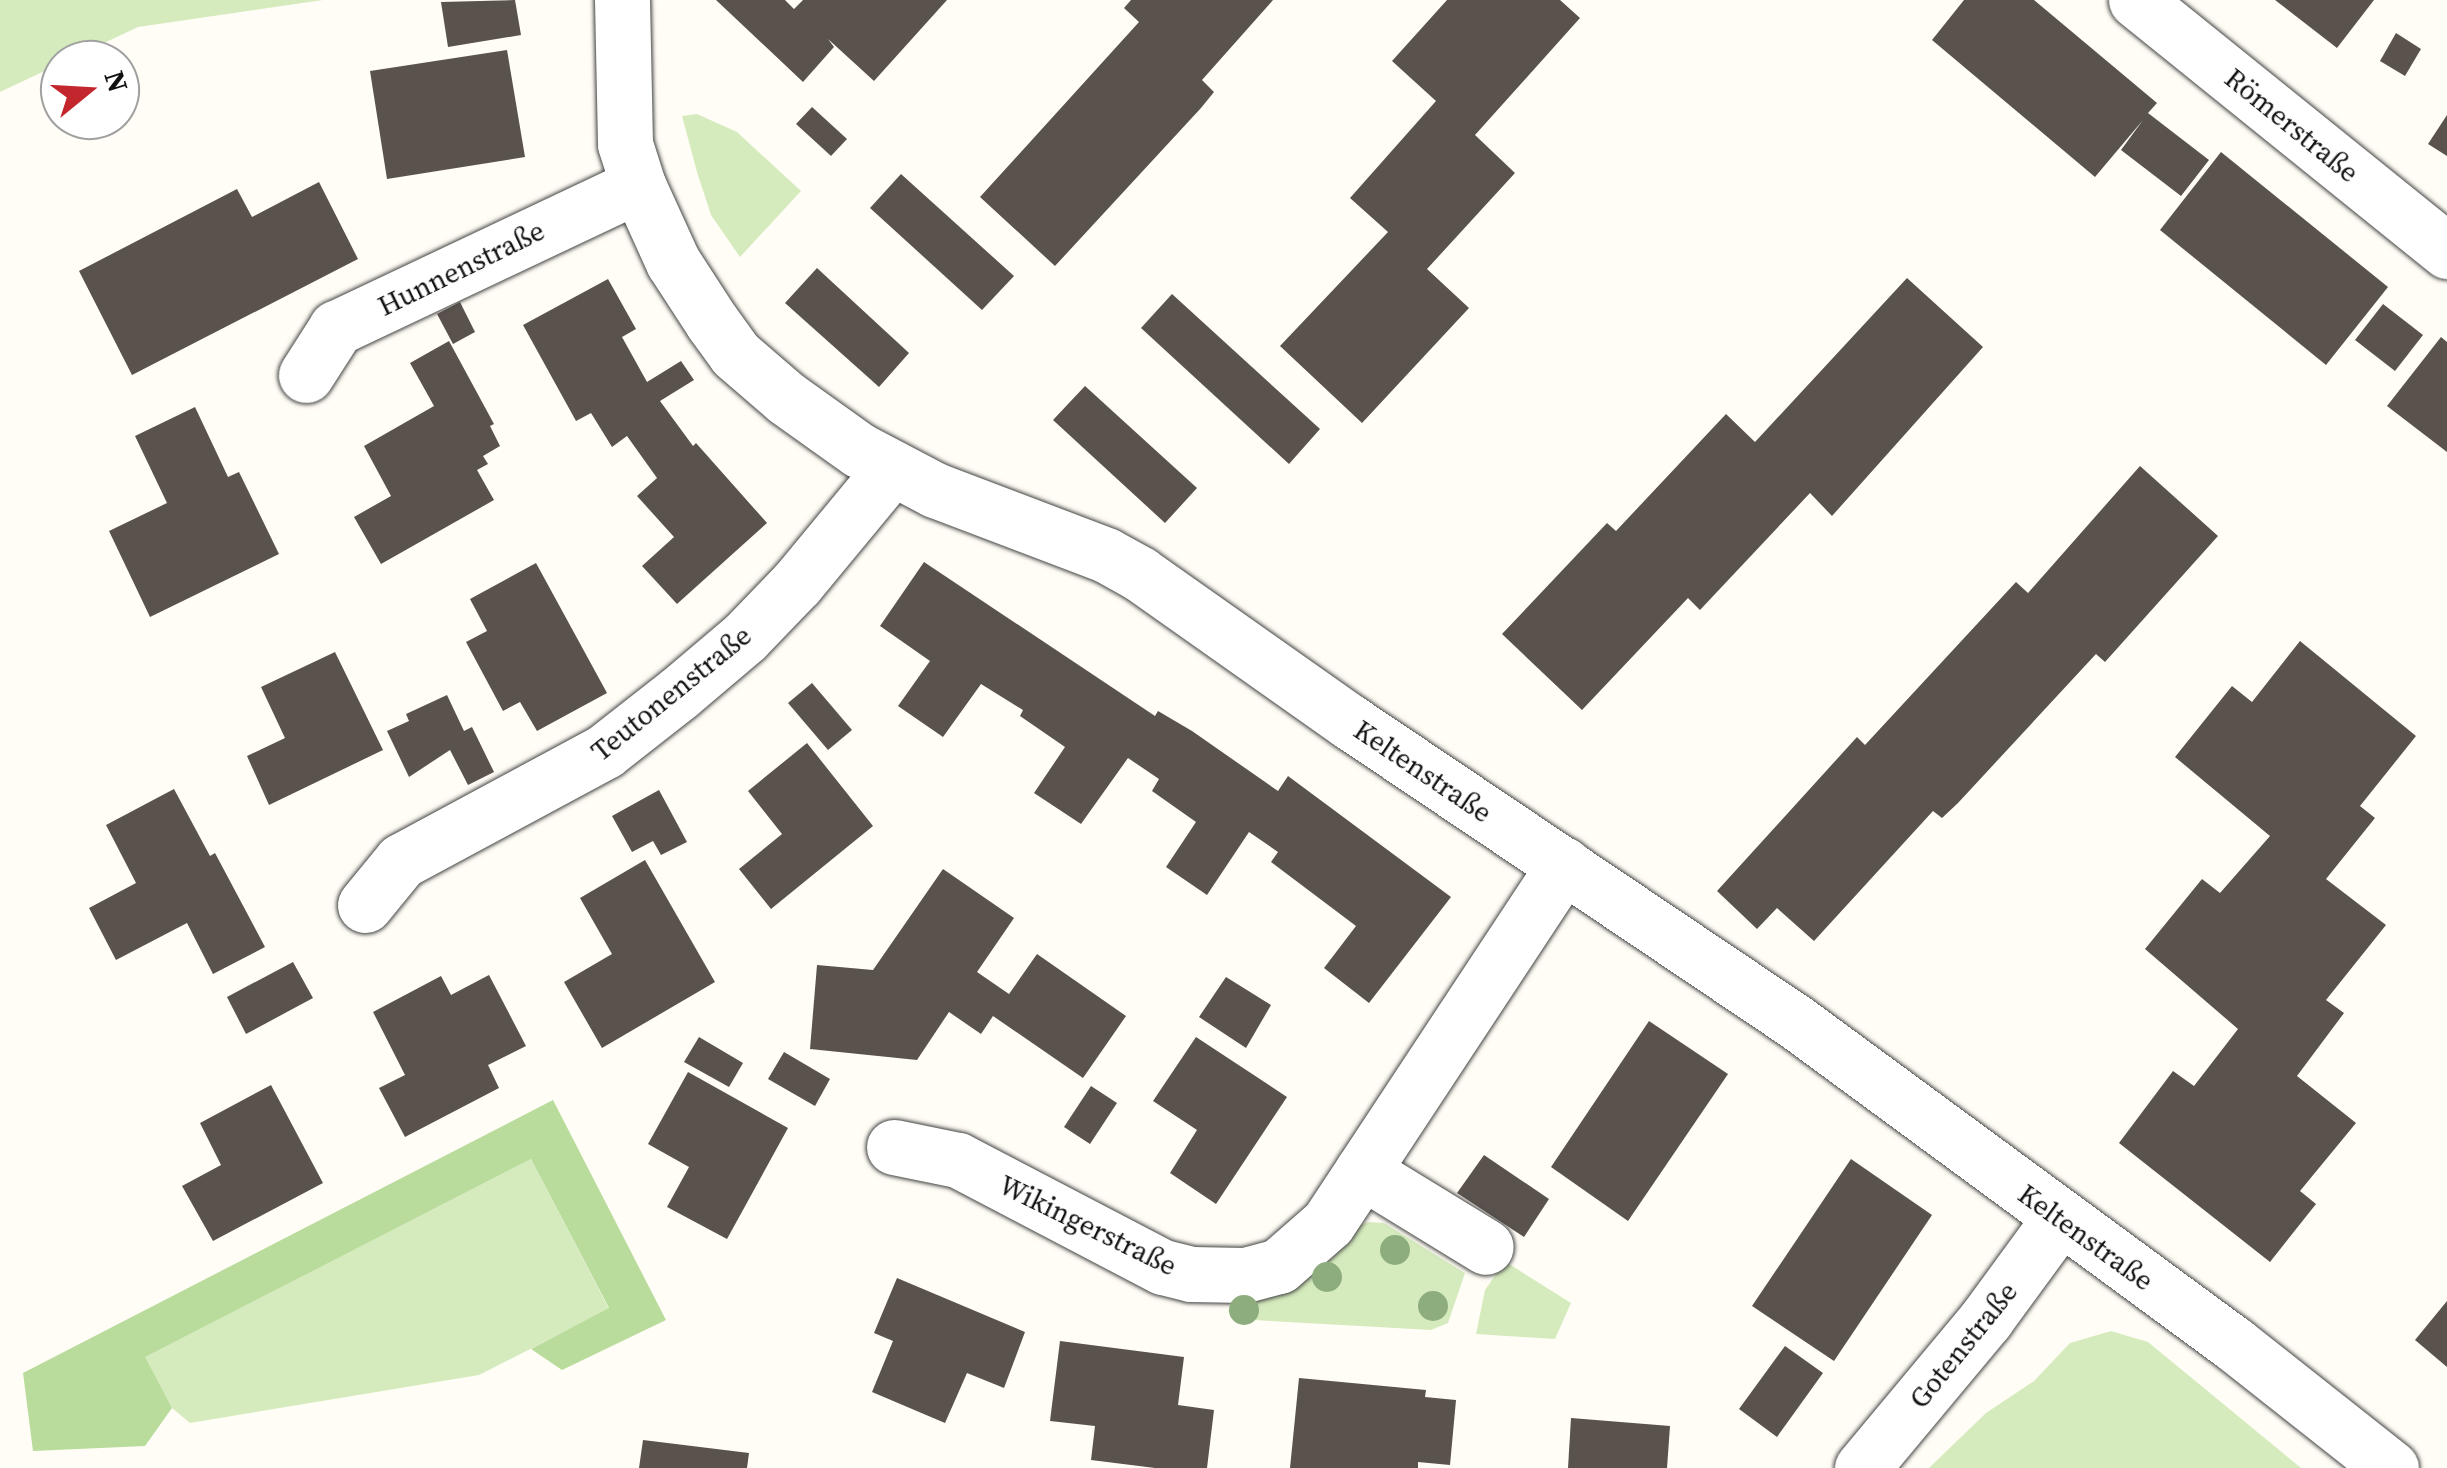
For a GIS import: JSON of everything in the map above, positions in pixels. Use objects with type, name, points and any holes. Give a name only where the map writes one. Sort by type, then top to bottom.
[{"type":"street","name":"Keltenstraße","points":[[622,0],[625,144],[638,185],[673,262],[735,354],[814,420],[934,490],[1106,555],[1140,574],[1796,1022],[2234,1344],[2391,1468]]},
{"type":"street","name":"Römerstraße","points":[[2136,0],[2447,251]]},
{"type":"street","name":"Hunnenstraße","points":[[306,375],[336,328],[638,185]]},
{"type":"street","name":"Teutonenstraße","points":[[365,905],[401,860],[606,750],[679,692],[745,637],[784,597],[892,468]]},
{"type":"street","name":"Wikingerstraße","points":[[894,1147],[958,1160],[1163,1266],[1192,1274],[1245,1276],[1280,1266],[1328,1223],[1564,865]]},
{"type":"street","points":[[1362,1171],[1486,1247]]},
{"type":"street","name":"Gotenstraße","points":[[1862,1468],[1986,1319],[2060,1218]]},
{"type":"green space","points":[[0,0],[323,0],[138,27],[110,40],[40,40],[40,73],[0,92]]},
{"type":"green space","points":[[697,114],[737,132],[801,191],[740,257],[711,215],[697,172],[682,116]]},
{"type":"green space","points":[[553,1100],[666,1320],[562,1370],[531,1349],[609,1308],[531,1159],[145,1357],[172,1408],[145,1446],[33,1451],[23,1373]]},
{"type":"green space","points":[[531,1159],[609,1309],[479,1375],[190,1423],[172,1408],[144,1357]]},
{"type":"green space","points":[[1368,1222],[1384,1223],[1465,1273],[1448,1323],[1431,1330],[1235,1319],[1228,1311],[1233,1304],[1295,1284],[1322,1266],[1354,1228]]},
{"type":"green space","points":[[1509,1264],[1571,1303],[1555,1339],[1476,1334],[1485,1290],[1501,1267]]},
{"type":"green space","points":[[2111,1331],[2148,1342],[2301,1468],[1929,1468],[1986,1413],[2034,1381],[2070,1343]]},
{"type":"building","points":[[515,0],[521,35],[448,47],[441,2]]},
{"type":"building","points":[[716,0],[785,0],[794,9],[803,0],[947,0],[874,81],[828,39],[834,47],[803,82]]},
{"type":"building","points":[[1131,0],[1273,0],[1202,80],[1214,92],[1201,108],[1055,266],[980,197],[1139,22],[1124,8]]},
{"type":"building","points":[[1447,0],[1560,0],[1580,18],[1475,135],[1515,173],[1427,269],[1469,308],[1362,423],[1280,346],[1388,232],[1350,198],[1436,101],[1392,61]]},
{"type":"building","points":[[1964,0],[2034,0],[2157,103],[2148,113],[2209,160],[2181,196],[2121,150],[2143,120],[2095,177],[1932,40]]},
{"type":"building","points":[[2275,0],[2374,0],[2337,48]]},
{"type":"building","points":[[2396,33],[2421,49],[2405,76],[2380,61]]},
{"type":"building","points":[[507,50],[525,157],[387,179],[370,71]]},
{"type":"building","points":[[812,107],[847,139],[831,156],[796,124]]},
{"type":"building","points":[[2447,115],[2447,156],[2428,144]]},
{"type":"building","points":[[2221,152],[2388,287],[2326,365],[2160,230]]},
{"type":"building","points":[[901,174],[1014,276],[982,310],[870,208]]},
{"type":"building","points":[[319,182],[358,259],[132,375],[79,271],[237,189],[252,217]]},
{"type":"building","points":[[817,268],[909,353],[879,387],[785,303]]},
{"type":"building","points":[[1907,278],[1983,347],[1832,516],[1810,493],[1700,610],[1688,598],[1582,710],[1502,634],[1607,523],[1616,531],[1726,414],[1755,442]]},
{"type":"building","points":[[608,279],[636,329],[622,337],[647,382],[681,361],[694,380],[660,401],[693,446],[696,443],[767,523],[677,604],[642,566],[674,537],[637,496],[657,478],[627,436],[612,447],[591,413],[576,421],[523,325]]},
{"type":"building","points":[[1172,294],[1320,429],[1289,464],[1141,328]]},
{"type":"building","points":[[460,302],[475,332],[453,344],[437,314]]},
{"type":"building","points":[[2383,304],[2423,335],[2395,371],[2355,340]]},
{"type":"building","points":[[2441,337],[2447,342],[2447,452],[2387,406]]},
{"type":"building","points":[[449,341],[494,424],[490,426],[500,446],[483,456],[488,464],[477,470],[494,500],[381,564],[354,517],[391,496],[364,446],[434,406],[410,363]]},
{"type":"building","points":[[1085,386],[1197,488],[1165,523],[1053,420]]},
{"type":"building","points":[[195,407],[228,477],[239,472],[279,554],[150,617],[109,531],[167,503],[135,436]]},
{"type":"building","points":[[2140,466],[2218,536],[2105,662],[2096,654],[1958,803],[1942,818],[1933,811],[1814,941],[1777,908],[1757,929],[1717,891],[1857,737],[1865,745],[2016,582],[2028,593]]},
{"type":"building","points":[[924,562],[1155,716],[1158,711],[1192,731],[1278,791],[1288,776],[1451,897],[1369,1003],[1324,968],[1356,926],[1271,862],[1278,852],[1249,832],[1207,895],[1166,867],[1196,822],[1152,791],[1159,779],[1128,758],[1081,824],[1034,793],[1065,747],[1020,716],[1023,710],[981,684],[943,737],[898,706],[930,661],[880,626]]},
{"type":"building","points":[[536,563],[607,693],[537,731],[520,702],[503,711],[466,642],[487,631],[470,599]]},
{"type":"building","points":[[2300,641],[2416,736],[2360,806],[2375,818],[2326,879],[2386,925],[2326,1000],[2344,1013],[2297,1076],[2356,1123],[2300,1191],[2316,1204],[2270,1262],[2119,1143],[2173,1071],[2194,1086],[2238,1029],[2145,949],[2202,879],[2220,893],[2270,836],[2175,757],[2232,686],[2252,702]]},
{"type":"building","points":[[335,652],[383,750],[269,805],[247,756],[285,738],[261,687]]},
{"type":"building","points":[[812,683],[852,730],[828,750],[788,703]]},
{"type":"building","points":[[447,695],[464,731],[472,727],[494,772],[468,785],[450,750],[409,777],[387,731],[409,721],[406,714]]},
{"type":"building","points":[[807,743],[873,826],[771,909],[739,869],[782,834],[748,791]]},
{"type":"building","points":[[174,789],[210,856],[215,853],[265,947],[213,974],[187,923],[116,960],[89,908],[136,883],[106,825]]},
{"type":"building","points":[[659,790],[687,842],[661,855],[653,841],[632,852],[612,816]]},
{"type":"building","points":[[645,860],[715,982],[602,1048],[564,982],[612,954],[580,898]]},
{"type":"building","points":[[943,869],[1014,918],[977,972],[1009,994],[1037,954],[1126,1016],[1083,1078],[993,1016],[981,1034],[949,1012],[917,1060],[810,1049],[817,965],[873,970]]},
{"type":"building","points":[[293,962],[313,998],[246,1034],[227,997]]},
{"type":"building","points":[[489,975],[526,1046],[488,1065],[499,1088],[405,1137],[379,1088],[405,1075],[373,1012],[441,976],[451,995]]},
{"type":"building","points":[[1226,977],[1271,1005],[1246,1048],[1199,1017]]},
{"type":"building","points":[[1649,1021],[1728,1074],[1628,1221],[1551,1167]]},
{"type":"building","points":[[699,1037],[743,1063],[729,1087],[684,1062]]},
{"type":"building","points":[[1196,1037],[1287,1097],[1216,1204],[1170,1173],[1197,1130],[1153,1101]]},
{"type":"building","points":[[784,1052],[830,1079],[815,1106],[768,1079]]},
{"type":"building","points":[[688,1072],[788,1128],[727,1239],[667,1207],[689,1167],[648,1144]]},
{"type":"building","points":[[271,1085],[323,1183],[213,1241],[182,1186],[221,1165],[200,1123]]},
{"type":"building","points":[[1091,1086],[1117,1103],[1090,1144],[1064,1127]]},
{"type":"building","points":[[1484,1155],[1549,1199],[1524,1237],[1457,1193]]},
{"type":"building","points":[[1851,1159],[1932,1215],[1834,1361],[1752,1306]]},
{"type":"building","points":[[897,1278],[1025,1332],[1004,1388],[967,1373],[945,1423],[872,1392],[893,1341],[874,1333]]},
{"type":"building","points":[[2447,1301],[2447,1367],[2415,1340]]},
{"type":"building","points":[[1060,1341],[1184,1357],[1178,1405],[1214,1410],[1207,1468],[1155,1468],[1091,1460],[1095,1426],[1050,1421]]},
{"type":"building","points":[[1785,1346],[1823,1373],[1777,1437],[1739,1409]]},
{"type":"building","points":[[1299,1378],[1426,1390],[1425,1397],[1456,1400],[1450,1465],[1418,1462],[1418,1468],[1290,1468]]},
{"type":"building","points":[[1571,1418],[1670,1426],[1667,1468],[1568,1468]]},
{"type":"building","points":[[643,1440],[749,1453],[747,1468],[639,1468]]}]
